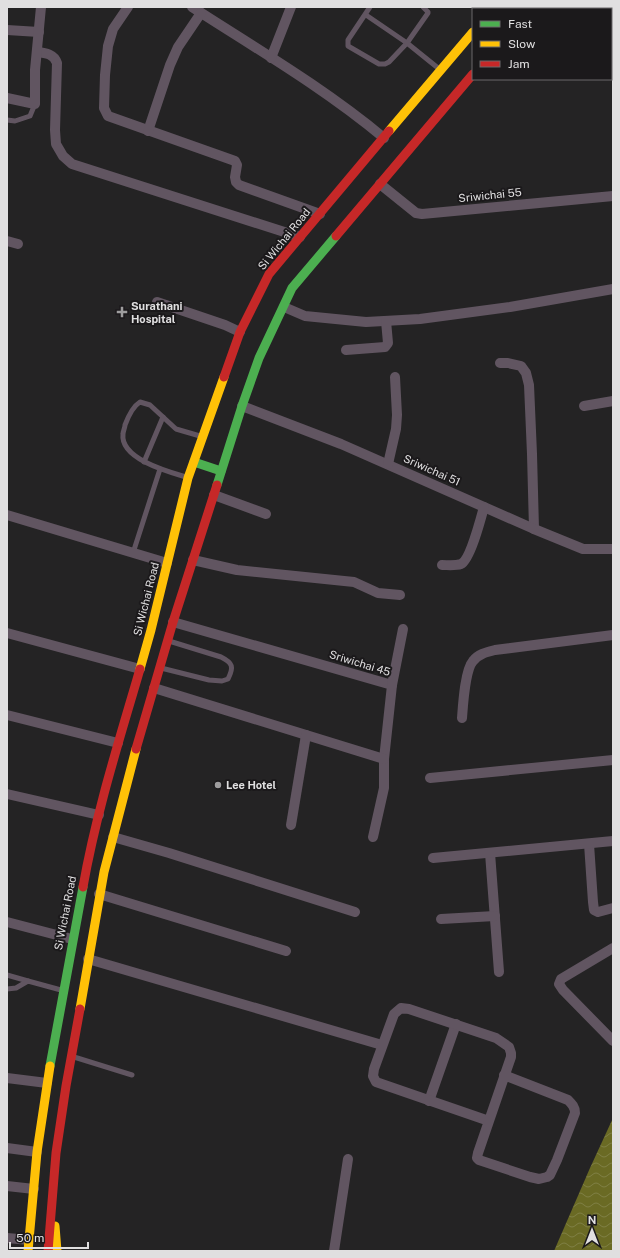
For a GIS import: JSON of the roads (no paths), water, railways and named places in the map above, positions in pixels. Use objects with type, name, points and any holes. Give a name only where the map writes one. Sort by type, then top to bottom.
[{"type":"main road","name":"Si Wichai Road","points":[[48,1251],[56,1153],[56,1085],[63,991],[72,939],[86,868],[99,815],[151,630],[188,478],[202,437],[240,332],[270,274],[472,33]]},
{"type":"main road","name":"Si Wichai Road","points":[[28,1251],[37,1152],[56,1085],[71,1056],[99,894],[113,837],[173,622],[242,406],[259,358],[292,288],[472,75]]},
{"type":"main road","points":[[194,462],[222,471]]},
{"type":"main road","points":[[53,1192],[57,1251]]},
{"type":"street","points":[[7,98],[35,104],[35,70],[41,7]]},
{"type":"street","points":[[128,7],[113,29],[108,46],[104,108],[108,116],[235,161],[235,177],[236,182],[239,185],[320,214]]},
{"type":"street","points":[[192,7],[357,116],[384,138]]},
{"type":"street","points":[[271,58],[291,7]]},
{"type":"street","points":[[148,131],[170,65],[178,47],[201,13]]},
{"type":"street","points":[[7,30],[39,32]]},
{"type":"street","points":[[37,52],[50,54],[55,57],[58,63],[55,130],[56,144],[63,156],[72,164],[300,237]]},
{"type":"street","name":"Sriwichai 55","points":[[380,184],[416,213],[422,214],[613,196]]},
{"type":"street","points":[[7,241],[18,244]]},
{"type":"street","points":[[284,307],[305,316],[366,322],[386,321],[428,318],[613,289]]},
{"type":"street","points":[[157,302],[225,325],[240,332]]},
{"type":"street","points":[[346,350],[385,348],[388,343],[386,321]]},
{"type":"street","points":[[500,363],[521,366],[526,373],[529,385],[534,529]]},
{"type":"street","points":[[388,464],[396,429],[397,414],[395,377]]},
{"type":"street","points":[[584,406],[613,401]]},
{"type":"street","name":"Sriwichai 51","points":[[242,406],[341,444],[583,549],[613,549]]},
{"type":"street","points":[[214,495],[266,514]]},
{"type":"street","points":[[442,565],[460,565],[464,562],[469,554],[484,507]]},
{"type":"street","points":[[7,515],[168,563]]},
{"type":"street","points":[[193,560],[237,570],[354,582],[378,593],[400,595]]},
{"type":"street","name":"Sriwichai 45","points":[[173,622],[392,685],[384,758],[384,788],[373,837]]},
{"type":"street","points":[[392,685],[403,629]]},
{"type":"street","points":[[7,634],[140,669]]},
{"type":"street","points":[[462,718],[468,670],[472,661],[480,654],[495,650],[613,635]]},
{"type":"street","points":[[154,688],[384,758]]},
{"type":"street","points":[[7,715],[118,743]]},
{"type":"street","points":[[290,824],[306,735]]},
{"type":"street","points":[[430,778],[613,760]]},
{"type":"street","points":[[7,794],[99,815]]},
{"type":"street","points":[[113,837],[169,853],[355,912]]},
{"type":"street","points":[[433,858],[613,841]]},
{"type":"street","points":[[589,844],[594,910],[598,912],[613,908]]},
{"type":"street","points":[[490,853],[499,972]]},
{"type":"street","points":[[99,894],[286,951]]},
{"type":"street","points":[[441,919],[495,916]]},
{"type":"street","points":[[7,922],[72,939]]},
{"type":"street","points":[[613,948],[561,979],[559,984],[562,990],[613,1041]]},
{"type":"street","points":[[88,959],[382,1045]]},
{"type":"street","points":[[489,1121],[376,1082],[373,1076],[374,1069],[394,1014],[401,1008],[409,1009],[496,1038],[509,1047],[511,1057],[504,1075],[477,1158],[479,1160],[539,1179],[544,1179],[550,1175],[557,1160],[575,1109],[573,1104],[568,1100],[504,1075]]},
{"type":"street","points":[[429,1101],[456,1024]]},
{"type":"street","points":[[7,1078],[56,1085]]},
{"type":"street","points":[[7,1148],[37,1152]]},
{"type":"street","points":[[334,1251],[348,1159]]},
{"type":"street","points":[[7,1186],[34,1189]]},
{"type":"street","points":[[7,1238],[30,1240]]},
{"type":"lane","points":[[370,7],[348,40],[348,46],[378,64],[385,64],[389,62],[407,43],[428,13],[423,7]]},
{"type":"lane","points":[[366,15],[407,43],[440,70]]},
{"type":"lane","points":[[7,120],[15,121],[30,116],[35,104]]},
{"type":"lane","points":[[188,478],[144,462],[130,452],[124,443],[122,435],[126,422],[134,405],[140,402],[150,405],[176,429],[202,437]]},
{"type":"lane","points":[[144,462],[163,417]]},
{"type":"lane","points":[[133,553],[160,469]]},
{"type":"lane","points":[[160,667],[209,680],[222,681],[228,679],[231,673],[232,665],[229,661],[168,640]]},
{"type":"lane","points":[[7,975],[63,991]]},
{"type":"lane","points":[[7,989],[16,988],[28,981]]},
{"type":"lane","points":[[71,1056],[132,1075]]},
{"type":"water","points":[[613,1118],[613,1251],[554,1251],[590,1168]]},
{"type":"place","name":"Surathani Hospital","points":[[122,312]]},
{"type":"place","name":"Lee Hotel","points":[[218,785]]}]
